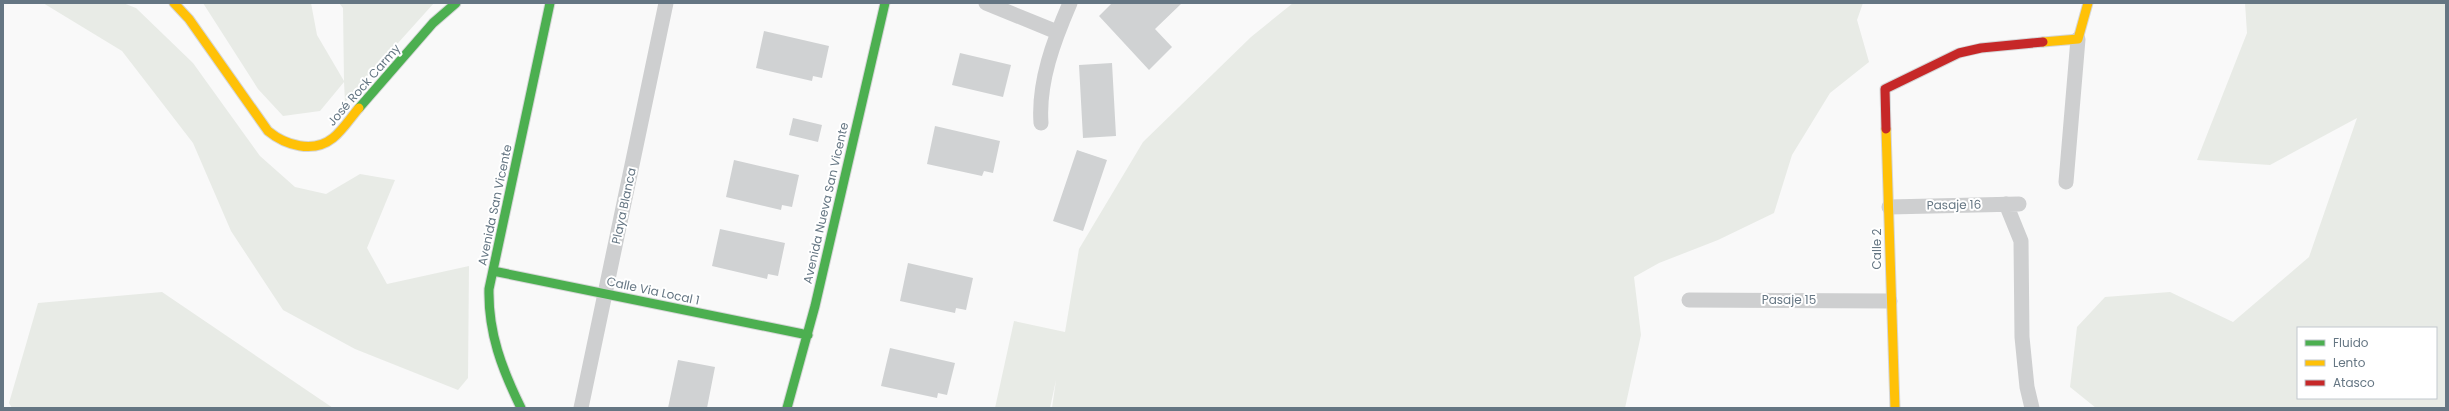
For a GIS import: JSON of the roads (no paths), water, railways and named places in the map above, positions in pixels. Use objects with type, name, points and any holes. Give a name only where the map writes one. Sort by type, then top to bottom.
[{"type":"street","name":"José Rock Carmy","points":[[174,3],[189,19],[268,131],[278,139],[299,147],[323,144],[342,130],[433,23],[456,3]]},
{"type":"street","name":"Avenida San Vicente","points":[[521,408],[498,362],[492,341],[488,307],[493,271],[550,3]]},
{"type":"street","name":"Playa Blanca","points":[[581,408],[666,3]]},
{"type":"street","name":"Avenida Nueva San Vicente","points":[[787,408],[808,335],[885,3]]},
{"type":"street","points":[[986,3],[1058,32]]},
{"type":"street","points":[[1041,123],[1042,91],[1058,32],[1070,3]]},
{"type":"street","points":[[2066,182],[2078,39],[2088,3]]},
{"type":"street","name":"Calle 2","points":[[1895,408],[1890,301],[1889,206],[1885,89],[1959,53],[1982,48],[2078,39]]},
{"type":"street","name":"Pasaje 16","points":[[1889,206],[2013,204],[2021,241],[2022,337],[2027,387],[2032,408]]},
{"type":"street","name":"Calle Via Local 1","points":[[493,271],[808,335]]},
{"type":"street","name":"Pasaje 15","points":[[1689,300],[1890,301]]}]
